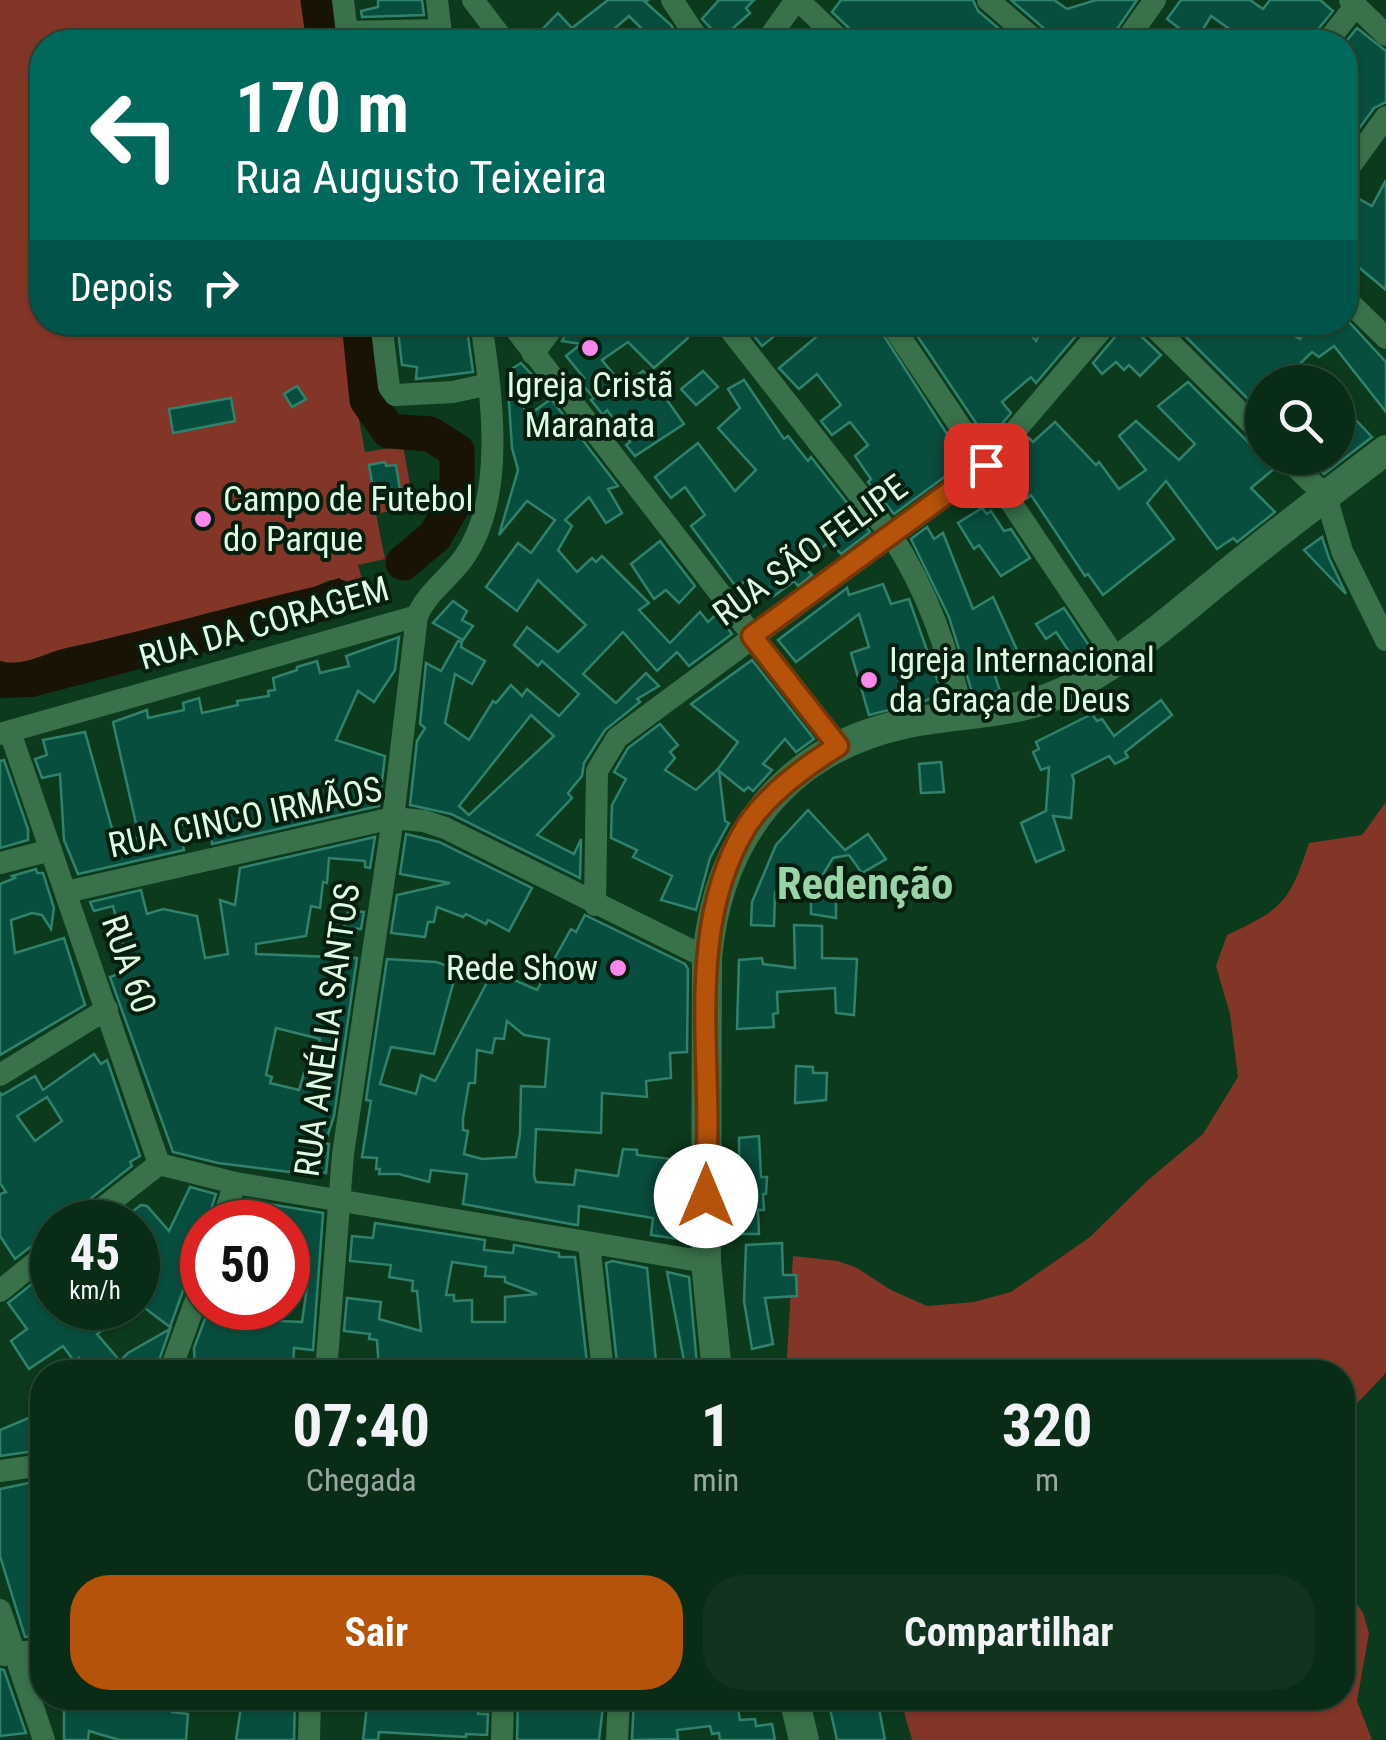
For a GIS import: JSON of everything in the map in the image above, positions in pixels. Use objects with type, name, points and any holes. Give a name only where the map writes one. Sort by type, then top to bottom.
[{"type":"main road","points":[[717,1360],[706,1262],[707,958],[713,909],[724,871],[748,824],[790,782],[838,746],[910,722],[1006,712],[1047,700],[1080,684],[1386,450]]},
{"type":"main road","points":[[797,1710],[804,1740]]},
{"type":"street","points":[[342,0],[346,30]]},
{"type":"street","points":[[437,0],[440,30]]},
{"type":"street","points":[[446,30],[469,0],[495,30]]},
{"type":"street","points":[[672,0],[692,30]]},
{"type":"street","points":[[775,30],[797,0],[829,30]]},
{"type":"street","points":[[988,0],[1023,30]]},
{"type":"street","points":[[1134,30],[1155,0]]},
{"type":"street","points":[[1335,30],[1353,3],[1386,36]]},
{"type":"street","points":[[1358,155],[1386,117]]},
{"type":"street","points":[[1358,311],[1386,338]]},
{"type":"street","points":[[382,335],[391,392],[402,396],[454,392],[489,384]]},
{"type":"street","name":"RUA DA CORAGEM","points":[[3,731],[417,616],[423,602],[465,556],[486,512],[492,446],[483,335]]},
{"type":"street","points":[[487,335],[508,337],[530,349]]},
{"type":"street","points":[[520,335],[838,746]]},
{"type":"street","points":[[530,349],[544,335]]},
{"type":"street","points":[[734,335],[911,565],[942,636],[964,716]]},
{"type":"street","points":[[901,335],[1116,659]]},
{"type":"street","name":"RUA SÃO FELIPE","points":[[595,905],[598,770],[618,738],[986,465],[1097,335]]},
{"type":"street","points":[[1161,335],[1245,417]]},
{"type":"street","points":[[1304,475],[1326,496],[1342,550],[1386,640]]},
{"type":"street","name":"RUA ANÉLIA SANTOS","points":[[327,1360],[339,1198],[375,920],[393,818],[417,616]]},
{"type":"street","name":"RUA 60","points":[[3,731],[66,892],[159,1164]]},
{"type":"street","name":"RUA CINCO IRMÃOS","points":[[66,892],[393,818],[424,821],[707,958]]},
{"type":"street","points":[[0,863],[50,850]]},
{"type":"street","points":[[0,1075],[107,1009]]},
{"type":"street","points":[[113,1200],[159,1164],[236,1182],[706,1262]]},
{"type":"street","points":[[230,1200],[236,1182]]},
{"type":"street","points":[[589,1243],[603,1360]]},
{"type":"street","points":[[0,1292],[30,1267]]},
{"type":"street","points":[[174,1360],[185,1330]]},
{"type":"street","points":[[0,1470],[30,1468]]},
{"type":"street","points":[[0,1610],[7,1654],[30,1707]]},
{"type":"street","points":[[31,1710],[44,1740]]},
{"type":"street","points":[[309,1740],[310,1710]]},
{"type":"street","points":[[502,1740],[503,1710]]},
{"type":"street","points":[[618,1740],[619,1710]]},
{"type":"shaded area","points":[[0,0],[328,0],[331,30],[30,30],[30,335],[343,335],[365,452],[403,446],[414,506],[376,514],[385,559],[358,565],[368,599],[360,603],[362,594],[345,580],[330,580],[25,661],[0,661]]},
{"type":"shaded area","points":[[339,578],[362,594],[358,612],[33,697],[0,698],[0,661],[25,661]]},
{"type":"shaded area","points":[[1386,802],[1386,1373],[1355,1405],[1355,1360],[787,1360],[793,1256],[838,1261],[857,1268],[891,1290],[927,1306],[974,1302],[1011,1292],[1090,1237],[1203,1134],[1238,1077],[1230,1014],[1216,966],[1227,935],[1261,918],[1282,901],[1296,879],[1309,843],[1362,835]]},
{"type":"shaded area","points":[[1355,1601],[1369,1633],[1357,1701],[1372,1740],[912,1740],[903,1710],[1355,1710]]},
{"type":"building","points":[[378,0],[422,0],[424,15],[362,17],[361,11],[378,7]]},
{"type":"building","points":[[608,0],[648,0],[645,2],[674,30],[643,30],[629,16],[613,30],[542,30],[558,13],[572,28]]},
{"type":"building","points":[[719,0],[754,0],[746,8],[750,13],[731,30],[712,30],[702,19]]},
{"type":"building","points":[[841,0],[973,0],[978,11],[1001,30],[851,30],[832,12]]},
{"type":"building","points":[[1011,0],[1054,0],[1067,9],[1096,0],[1137,0],[1116,30],[1046,30]]},
{"type":"building","points":[[1181,0],[1250,0],[1263,9],[1270,0],[1320,0],[1333,11],[1317,30],[1231,30],[1211,16],[1203,30],[1182,30],[1167,19]]},
{"type":"building","points":[[1357,28],[1386,51],[1386,102],[1374,108],[1358,130],[1358,30]]},
{"type":"building","points":[[1386,180],[1386,290],[1358,267],[1358,198],[1372,206]]},
{"type":"building","points":[[1358,332],[1386,362],[1386,412],[1355,373],[1355,365],[1349,365],[1334,346],[1319,357],[1312,352],[1299,365],[1245,365],[1245,396],[1184,335],[1293,335],[1300,339],[1303,335],[1358,335]]},
{"type":"building","points":[[399,335],[468,335],[473,372],[416,379],[417,367],[402,365]]},
{"type":"building","points":[[565,335],[686,335],[688,338],[654,368],[628,342],[602,360],[623,386],[643,371],[666,394],[684,424],[635,456],[626,445],[630,442],[607,410],[603,415],[591,400],[594,398],[580,382],[584,378],[566,356],[581,344],[562,341]]},
{"type":"building","points":[[753,335],[776,335],[762,346]]},
{"type":"building","points":[[818,335],[883,335],[965,462],[894,514],[868,482],[871,479],[855,456],[868,445],[850,422],[832,435],[821,421],[841,405],[817,374],[799,389],[779,368]]},
{"type":"building","points":[[917,335],[1031,335],[1036,341],[1039,335],[1077,335],[1036,383],[1031,377],[1002,402],[1011,413],[990,438],[982,432]]},
{"type":"building","points":[[1116,335],[1140,335],[1161,355],[1140,376],[1129,365],[1124,370],[1116,362],[1102,374],[1093,363]]},
{"type":"building","points":[[521,363],[533,376],[515,387],[520,386],[526,417],[551,399],[618,486],[608,489],[622,513],[606,523],[589,497],[565,520],[572,526],[558,550],[577,572],[592,558],[596,562],[602,556],[649,603],[639,610],[670,643],[700,612],[708,622],[717,614],[732,634],[689,666],[677,652],[657,671],[623,632],[583,674],[616,703],[646,673],[659,686],[637,699],[640,702],[605,730],[584,763],[582,776],[568,793],[572,798],[537,835],[574,854],[581,839],[580,878],[451,814],[410,805],[417,741],[425,728],[420,724],[426,663],[441,671],[458,641],[462,642],[461,647],[485,661],[472,684],[455,674],[445,723],[469,740],[493,701],[496,703],[511,685],[522,696],[527,689],[559,716],[579,694],[542,661],[538,666],[514,645],[527,627],[558,652],[586,625],[538,580],[517,611],[486,587],[518,543],[531,553],[555,520],[527,501],[499,535],[518,470],[512,448],[507,372]],"holes":[[[531,715],[554,736],[469,815],[459,806]]]},
{"type":"building","points":[[703,371],[718,387],[696,405],[681,389]]},
{"type":"building","points":[[744,380],[784,439],[788,436],[808,461],[811,457],[870,532],[841,554],[830,541],[802,565],[812,575],[798,586],[794,581],[774,596],[769,588],[758,595],[746,580],[737,588],[691,526],[705,515],[685,487],[671,498],[655,477],[698,443],[735,491],[756,470],[718,428],[740,408],[728,389]]},
{"type":"building","points":[[1188,382],[1245,439],[1245,475],[1267,475],[1251,488],[1275,512],[1237,542],[1233,538],[1217,549],[1166,481],[1147,503],[1174,539],[1103,595],[1088,574],[1085,576],[1031,495],[1026,499],[1006,468],[1029,438],[1033,442],[1055,422],[1096,465],[1099,462],[1119,489],[1146,470],[1119,436],[1136,421],[1179,460],[1195,444],[1158,406]]},
{"type":"building","points":[[297,386],[306,399],[292,407],[284,394]]},
{"type":"building","points":[[231,398],[235,421],[173,433],[169,409]]},
{"type":"building","points":[[1355,419],[1372,437],[1355,450]]},
{"type":"building","points":[[385,462],[386,466],[396,465],[400,490],[374,495],[369,465]]},
{"type":"building","points":[[982,508],[987,514],[991,511],[1004,531],[1011,529],[1030,558],[1001,576],[979,545],[974,549],[958,523]]},
{"type":"building","points":[[927,527],[934,539],[943,533],[973,609],[993,597],[1023,663],[995,676],[1000,691],[973,695],[949,617],[911,539]]},
{"type":"building","points":[[1322,537],[1329,558],[1346,594],[1304,550]]},
{"type":"building","points":[[660,541],[695,586],[679,603],[666,590],[654,599],[631,564]]},
{"type":"building","points":[[883,584],[891,604],[909,599],[942,693],[869,715],[851,653],[869,647],[859,614],[796,662],[778,640],[847,588],[849,595]]},
{"type":"building","points":[[453,601],[467,611],[462,620],[473,626],[463,640],[433,623]]},
{"type":"building","points":[[1064,608],[1094,653],[1077,663],[1056,632],[1046,639],[1036,624]]},
{"type":"building","points":[[399,637],[395,670],[374,702],[358,691],[336,740],[385,756],[379,806],[212,844],[209,821],[179,825],[184,850],[78,874],[64,840],[60,774],[42,778],[35,759],[47,755],[43,740],[85,732],[116,843],[139,837],[113,722],[147,710],[148,718],[184,710],[183,703],[199,698],[202,713],[238,705],[237,701],[269,696],[268,691],[275,690],[273,678],[297,667],[317,661],[320,673],[349,666],[346,656]]},
{"type":"building","points":[[752,660],[814,739],[796,752],[785,739],[763,764],[772,770],[753,791],[748,787],[744,791],[719,771],[725,821],[729,823],[710,858],[696,910],[661,900],[672,876],[633,857],[637,850],[611,838],[612,805],[626,779],[614,772],[628,748],[660,724],[678,745],[670,752],[675,758],[665,770],[696,790],[738,742],[691,704]]},
{"type":"building","points":[[1161,700],[1172,715],[1125,752],[1128,757],[1115,764],[1109,756],[1072,775],[1071,818],[1053,816],[1064,850],[1036,862],[1021,823],[1046,811],[1049,767],[1041,770],[1033,752],[1039,749],[1036,742],[1092,714],[1097,721],[1102,719],[1114,736]]},
{"type":"building","points":[[4,760],[28,829],[28,840],[0,848],[0,761]]},
{"type":"building","points":[[941,762],[944,792],[921,793],[919,764]]},
{"type":"building","points":[[808,810],[845,850],[868,834],[886,859],[862,873],[849,855],[833,858],[816,886],[787,877],[775,893],[774,926],[751,925],[752,902],[776,845]]},
{"type":"building","points":[[406,834],[439,842],[532,888],[509,931],[488,920],[486,924],[437,907],[425,937],[391,933],[397,895],[450,883],[400,874]]},
{"type":"building","points":[[375,837],[370,868],[365,867],[365,861],[329,858],[320,908],[311,906],[306,936],[256,944],[256,954],[357,958],[334,1116],[325,1143],[329,1144],[326,1173],[299,1167],[298,1173],[218,1163],[173,1152],[110,977],[130,970],[113,906],[94,911],[90,902],[141,890],[147,914],[163,909],[197,916],[205,958],[228,954],[220,900],[235,905],[240,868]],"holes":[[[276,1028],[320,1039],[310,1074],[304,1073],[299,1090],[270,1083],[272,1077],[266,1075]]]},
{"type":"building","points":[[36,869],[43,873],[54,908],[51,929],[42,915],[32,913],[11,920],[15,953],[64,938],[85,1005],[0,1055],[0,884]]},
{"type":"building","points":[[811,898],[836,899],[836,918],[811,914]]},
{"type":"building","points":[[348,911],[364,912],[361,929],[344,927]]},
{"type":"building","points":[[585,915],[685,964],[687,1052],[670,1053],[671,1078],[646,1081],[647,1097],[602,1093],[601,1133],[536,1129],[536,1182],[574,1185],[576,1170],[618,1176],[623,1149],[637,1150],[637,1155],[688,1161],[687,1240],[651,1235],[653,1218],[579,1206],[576,1225],[463,1204],[467,1174],[431,1170],[429,1182],[399,1174],[379,1174],[377,1158],[362,1157],[371,1101],[366,1100],[387,959],[436,962],[457,969],[434,1054],[391,1047],[380,1084],[416,1094],[421,1075],[435,1081],[493,971],[537,990],[571,929],[576,932]],"holes":[[[507,1021],[524,1035],[549,1039],[545,1087],[521,1086],[516,1157],[482,1159],[464,1154],[468,1131],[463,1130],[463,1118],[469,1083],[475,1083],[477,1050],[492,1053],[495,1038],[504,1039]]]},
{"type":"building","points":[[794,925],[822,926],[822,958],[857,959],[854,1015],[836,1013],[835,988],[777,992],[774,1027],[737,1029],[739,960],[762,958],[763,964],[795,968]]},
{"type":"building","points":[[94,1054],[101,1064],[107,1060],[140,1156],[89,1200],[30,1200],[30,1247],[15,1259],[0,1236],[0,1194],[6,1192],[0,1183],[0,1093],[35,1076],[43,1090]],"holes":[[[47,1097],[62,1121],[35,1141],[17,1116]]]},
{"type":"building","points":[[796,1066],[813,1067],[813,1073],[827,1073],[826,1100],[795,1103]]},
{"type":"building","points":[[759,1136],[761,1177],[767,1177],[764,1210],[758,1210],[759,1234],[740,1234],[739,1138]]},
{"type":"building","points":[[190,1187],[216,1194],[214,1200],[184,1200]]},
{"type":"building","points":[[180,1208],[180,1299],[170,1327],[160,1320],[160,1221],[169,1231]]},
{"type":"building","points":[[310,1211],[323,1213],[313,1350],[294,1348],[294,1360],[194,1360],[201,1330],[310,1330]]},
{"type":"building","points":[[375,1223],[485,1240],[484,1250],[513,1253],[514,1245],[559,1253],[559,1257],[575,1257],[587,1360],[378,1360],[377,1340],[369,1339],[370,1334],[344,1331],[347,1298],[381,1302],[379,1319],[421,1331],[417,1291],[412,1291],[413,1281],[389,1277],[391,1265],[350,1261],[352,1236],[373,1238]],"holes":[[[452,1262],[486,1267],[485,1276],[505,1277],[505,1282],[537,1294],[505,1297],[505,1322],[472,1322],[472,1300],[454,1301],[454,1295],[446,1295]]]},
{"type":"building","points":[[782,1243],[783,1275],[796,1275],[797,1296],[765,1298],[773,1344],[752,1349],[744,1301],[746,1245]]},
{"type":"building","points":[[606,1263],[647,1268],[656,1360],[617,1360]]},
{"type":"building","points":[[667,1272],[689,1277],[697,1360],[684,1360]]},
{"type":"building","points":[[30,1286],[30,1330],[103,1330],[97,1334],[119,1360],[73,1360],[63,1346],[42,1360],[30,1360],[29,1369],[11,1341],[27,1329],[8,1303]]},
{"type":"building","points":[[170,1329],[159,1360],[121,1360]]},
{"type":"building","points":[[30,1417],[30,1452],[0,1456],[0,1430]]},
{"type":"building","points":[[30,1483],[30,1636],[25,1637],[0,1556],[0,1489]]},
{"type":"building","points":[[0,1669],[4,1670],[26,1733],[0,1736]]},
{"type":"building","points":[[64,1710],[171,1710],[188,1714],[186,1740],[119,1740],[89,1731],[88,1740],[64,1740]]},
{"type":"building","points":[[240,1710],[295,1710],[294,1740],[236,1740]]},
{"type":"building","points":[[367,1710],[478,1710],[478,1714],[488,1714],[487,1735],[379,1732],[378,1740],[363,1740]]},
{"type":"building","points":[[518,1710],[603,1710],[599,1740],[517,1740]]},
{"type":"building","points":[[633,1710],[738,1710],[740,1720],[755,1719],[756,1726],[772,1724],[775,1740],[720,1740],[719,1733],[712,1734],[710,1726],[677,1730],[678,1739],[632,1740]]},
{"type":"building","points":[[830,1710],[879,1710],[885,1740],[837,1740]]},
{"type":"waterway","points":[[318,0],[322,30]]},
{"type":"waterway","points":[[360,335],[367,400],[389,431],[430,434],[457,451],[457,498],[435,536],[403,563]]},
{"type":"place","name":"Igreja Cristã Maranata","points":[[590,348]]},
{"type":"place","name":"Campo de Futebol do Parque","points":[[203,519]]},
{"type":"place","name":"Igreja Internacional da Graça de Deus","points":[[869,680]]},
{"type":"place","name":"Rede Show","points":[[618,968]]},
{"type":"district","name":"Redenção","points":[[865,883]]},
{"type":"route","points":[[706,1196],[707,958],[713,909],[724,871],[748,824],[778,792],[838,746],[752,636],[986,465]]}]
